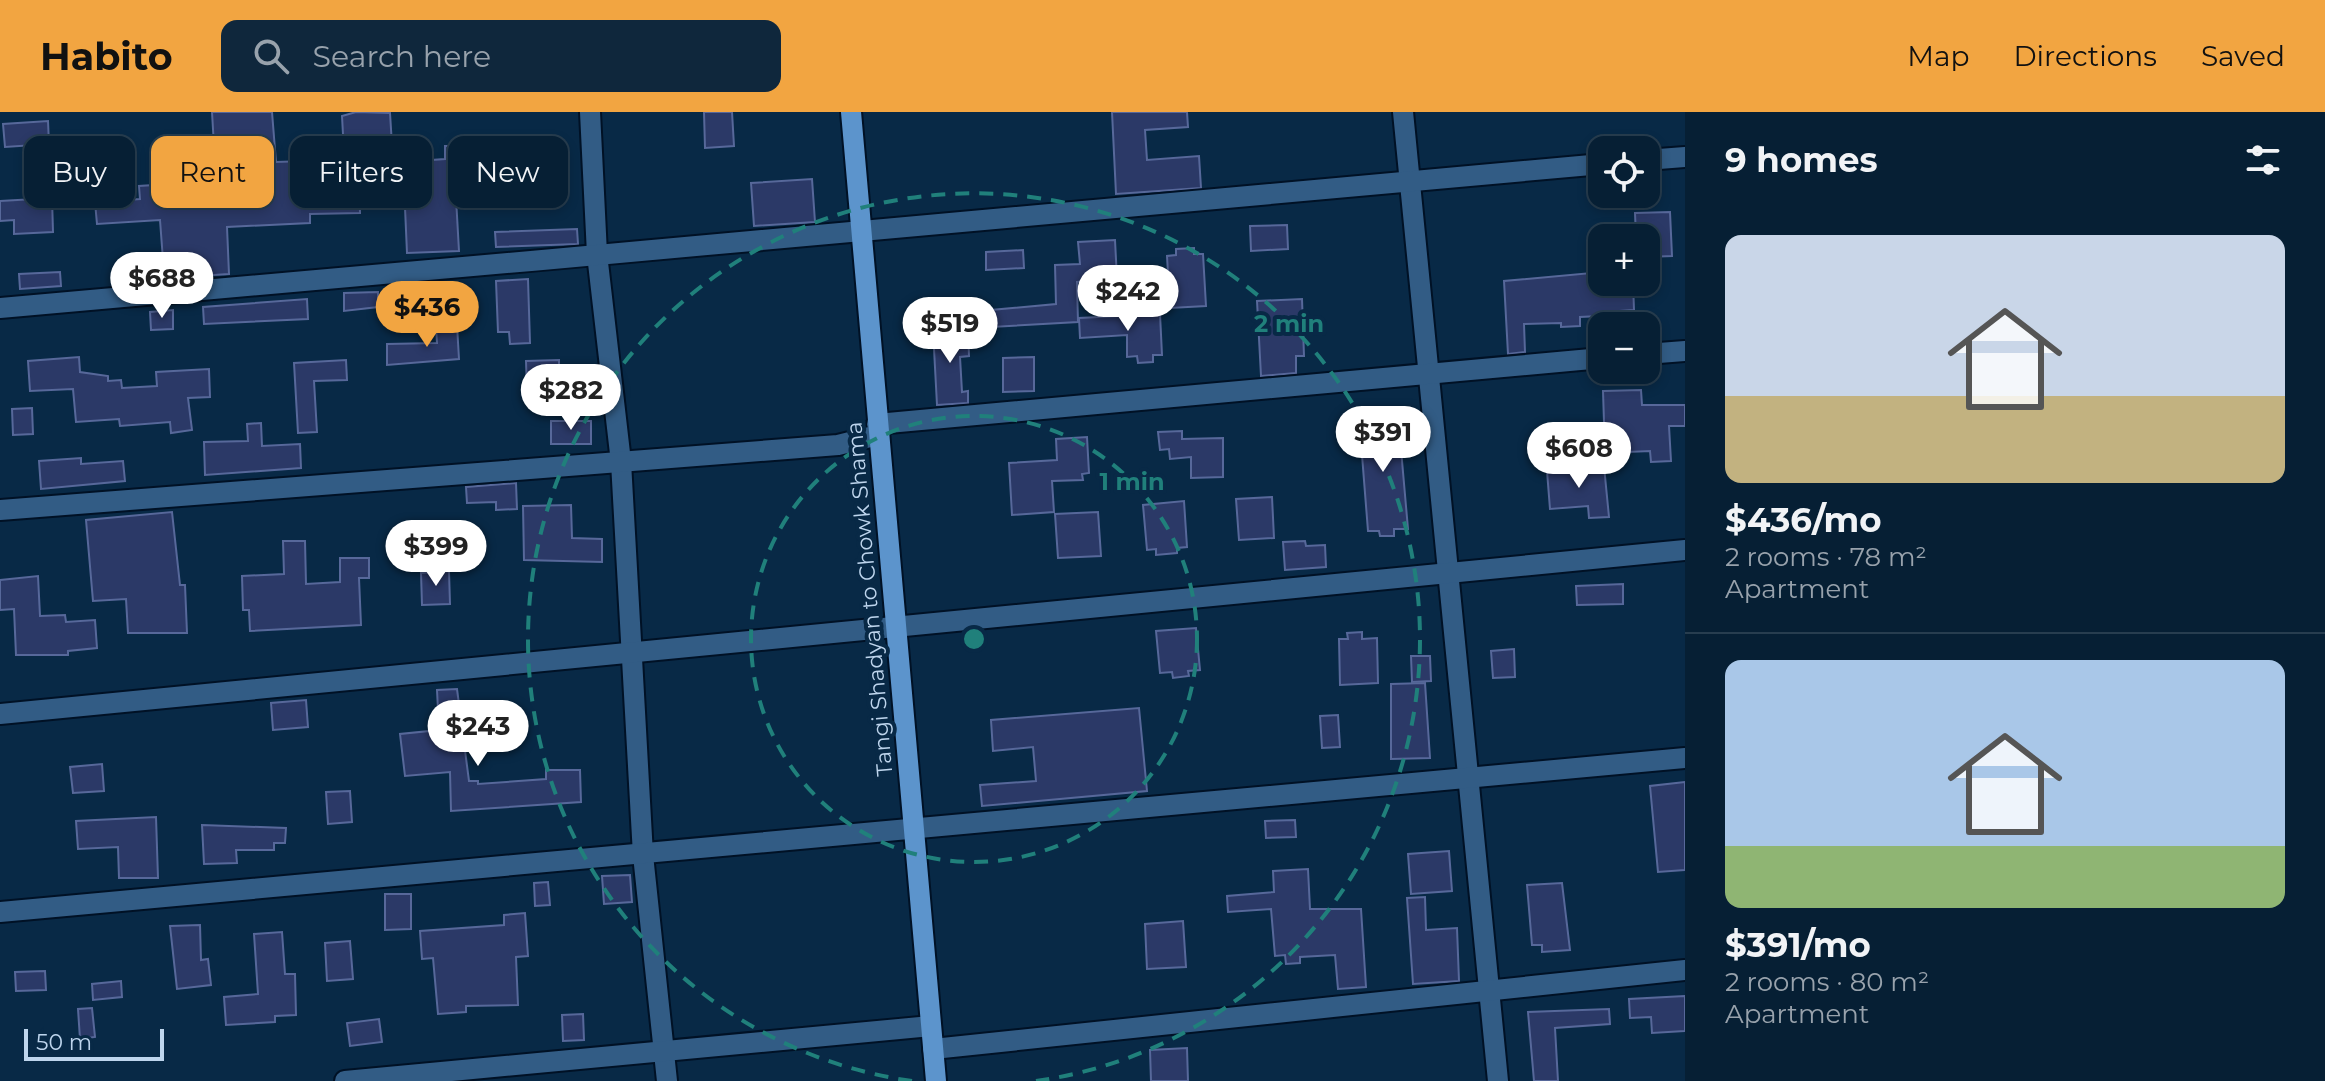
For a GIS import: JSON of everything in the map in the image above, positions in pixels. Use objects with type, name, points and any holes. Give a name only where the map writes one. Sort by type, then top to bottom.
[{"type":"main road","name":"Tangi Shadyan to Chowk Shama","points":[[851,112],[936,1081]]},
{"type":"street","points":[[590,112],[597,254],[621,462],[643,855],[667,1081]]},
{"type":"street","points":[[1403,112],[1498,1081]]},
{"type":"street","points":[[1660,159],[1685,157]]},
{"type":"street","points":[[0,308],[597,254],[861,234],[1588,165]]},
{"type":"street","points":[[1660,353],[1685,351]]},
{"type":"street","points":[[0,510],[838,445],[877,430],[1588,359]]},
{"type":"street","points":[[0,714],[1685,550]]},
{"type":"street","points":[[0,912],[915,831],[1685,758]]},
{"type":"street","points":[[933,1049],[1685,970]]},
{"type":"street","points":[[345,1081],[931,1026]]},
{"type":"building","points":[[212,112],[272,112],[274,136],[213,136]]},
{"type":"building","points":[[356,112],[390,113],[391,136],[343,136],[342,116]]},
{"type":"building","points":[[704,112],[732,112],[734,146],[705,148]]},
{"type":"building","points":[[1112,112],[1187,112],[1188,127],[1145,130],[1147,160],[1199,156],[1201,188],[1116,194]]},
{"type":"building","points":[[48,121],[49,136],[24,136],[24,146],[5,147],[3,124]]},
{"type":"building","points":[[274,137],[276,162],[290,162],[290,208],[360,208],[360,213],[310,214],[310,223],[227,227],[229,274],[152,279],[151,260],[163,260],[160,220],[97,224],[96,208],[135,208],[135,199],[140,199],[139,186],[151,185],[151,208],[274,208]]},
{"type":"building","points":[[445,146],[448,146],[448,208],[457,208],[459,251],[407,253],[405,208],[432,208],[432,160],[445,159]]},
{"type":"building","points":[[812,179],[815,222],[754,226],[751,183]]},
{"type":"building","points":[[24,200],[24,208],[52,208],[53,232],[14,234],[14,220],[0,221],[0,201]]},
{"type":"building","points":[[1670,212],[1672,256],[1660,256],[1660,224],[1635,224],[1635,213]]},
{"type":"building","points":[[1287,225],[1288,249],[1251,251],[1250,226]]},
{"type":"building","points":[[577,229],[578,244],[496,247],[495,232]]},
{"type":"building","points":[[1115,240],[1117,279],[1077,282],[1078,322],[992,327],[991,310],[1056,304],[1055,265],[1080,264],[1078,242]]},
{"type":"building","points":[[1194,248],[1194,254],[1203,254],[1206,306],[1170,308],[1167,256],[1176,255],[1176,249]]},
{"type":"building","points":[[1023,250],[1024,268],[986,270],[986,252]]},
{"type":"building","points":[[60,272],[61,286],[20,289],[19,274]]},
{"type":"building","points":[[1588,273],[1588,296],[1634,296],[1634,310],[1588,312],[1588,317],[1580,317],[1580,326],[1524,324],[1525,352],[1508,354],[1504,281]]},
{"type":"building","points":[[528,279],[530,343],[510,344],[509,332],[498,332],[496,281]]},
{"type":"building","points":[[378,292],[378,307],[344,311],[344,293]]},
{"type":"building","points":[[307,299],[308,319],[204,324],[203,307]]},
{"type":"building","points":[[1302,299],[1304,356],[1296,356],[1296,373],[1261,376],[1257,301]]},
{"type":"building","points":[[173,310],[173,329],[151,330],[150,312]]},
{"type":"building","points":[[1160,314],[1162,355],[1153,355],[1153,362],[1138,363],[1137,356],[1127,357],[1127,335],[1080,338],[1079,318]]},
{"type":"building","points":[[457,325],[459,359],[387,365],[387,344],[437,343],[436,327]]},
{"type":"building","points":[[968,328],[969,356],[960,357],[962,392],[968,391],[968,403],[937,405],[933,330]]},
{"type":"building","points":[[79,357],[80,372],[108,376],[108,381],[121,380],[122,388],[157,386],[156,372],[209,369],[210,397],[188,398],[192,430],[171,433],[170,422],[120,426],[119,419],[76,422],[73,389],[30,391],[28,361]]},
{"type":"building","points":[[1034,357],[1034,391],[1003,392],[1003,358]]},
{"type":"building","points":[[346,360],[347,380],[314,381],[317,432],[298,433],[294,363]]},
{"type":"building","points":[[559,360],[559,381],[551,381],[552,392],[527,393],[526,361]]},
{"type":"building","points":[[1641,390],[1642,405],[1685,405],[1685,426],[1669,426],[1671,461],[1651,462],[1650,451],[1605,453],[1603,391]]},
{"type":"building","points":[[32,408],[33,434],[13,435],[12,409]]},
{"type":"building","points":[[1398,415],[1408,529],[1394,529],[1394,536],[1380,536],[1379,531],[1368,531],[1359,417]]},
{"type":"building","points":[[551,421],[591,421],[591,444],[551,444]]},
{"type":"building","points":[[261,423],[262,446],[300,444],[301,468],[205,475],[204,442],[248,441],[247,424]]},
{"type":"building","points":[[1182,431],[1182,439],[1223,438],[1223,477],[1191,478],[1191,457],[1170,459],[1169,449],[1160,450],[1158,432]]},
{"type":"building","points":[[1087,437],[1089,473],[1082,474],[1083,480],[1052,481],[1054,512],[1012,515],[1009,463],[1057,460],[1056,439]]},
{"type":"building","points":[[81,458],[81,464],[123,461],[125,481],[41,489],[39,461]]},
{"type":"building","points":[[1604,466],[1609,517],[1589,518],[1588,506],[1550,509],[1547,471]]},
{"type":"building","points":[[516,483],[517,509],[496,510],[496,502],[467,503],[466,487]]},
{"type":"building","points":[[1272,497],[1274,538],[1239,540],[1236,499]]},
{"type":"building","points":[[1184,501],[1187,547],[1177,548],[1177,553],[1156,555],[1156,549],[1147,550],[1143,505]]},
{"type":"building","points":[[571,505],[572,538],[602,539],[602,562],[524,560],[523,506]]},
{"type":"building","points":[[172,512],[180,585],[185,585],[187,633],[128,633],[126,599],[93,601],[86,520]]},
{"type":"building","points":[[1098,512],[1101,556],[1058,558],[1055,514]]},
{"type":"building","points":[[283,541],[305,541],[306,584],[340,582],[340,558],[369,558],[369,578],[359,578],[361,625],[250,631],[249,610],[243,610],[242,576],[284,574]]},
{"type":"building","points":[[1305,541],[1306,546],[1325,545],[1326,567],[1285,570],[1283,542]]},
{"type":"building","points":[[449,571],[450,604],[422,605],[421,573]]},
{"type":"building","points":[[38,576],[40,616],[65,615],[66,622],[95,620],[97,648],[68,651],[68,655],[16,655],[14,609],[0,610],[0,580]]},
{"type":"building","points":[[1623,584],[1623,604],[1577,605],[1576,586]]},
{"type":"building","points":[[1196,628],[1200,670],[1188,671],[1189,676],[1173,678],[1172,672],[1160,673],[1156,631]]},
{"type":"building","points":[[1362,632],[1362,639],[1377,638],[1378,683],[1340,685],[1339,639],[1348,639],[1347,633]]},
{"type":"building","points":[[1514,649],[1515,677],[1493,678],[1491,651]]},
{"type":"building","points":[[1411,656],[1430,656],[1431,681],[1412,682]]},
{"type":"building","points":[[1425,683],[1430,758],[1391,759],[1391,684]]},
{"type":"building","points":[[457,689],[469,781],[478,781],[478,784],[546,779],[546,770],[580,770],[581,802],[451,811],[450,772],[405,776],[400,734],[439,730],[437,690]]},
{"type":"building","points":[[306,700],[308,727],[273,730],[271,703]]},
{"type":"building","points":[[1139,708],[1147,791],[982,806],[980,785],[1036,781],[1033,747],[993,751],[991,720]]},
{"type":"building","points":[[1338,715],[1340,747],[1322,748],[1320,716]]},
{"type":"building","points":[[102,764],[104,791],[73,793],[70,767]]},
{"type":"building","points":[[1685,782],[1685,870],[1658,872],[1650,786]]},
{"type":"building","points":[[350,791],[352,822],[328,824],[326,792]]},
{"type":"building","points":[[156,817],[158,878],[119,878],[118,847],[78,849],[76,821]]},
{"type":"building","points":[[1295,820],[1296,837],[1266,838],[1265,821]]},
{"type":"building","points":[[202,825],[286,828],[285,843],[274,843],[274,850],[236,850],[237,863],[204,864]]},
{"type":"building","points":[[1449,851],[1452,891],[1411,894],[1408,854]]},
{"type":"building","points":[[1308,869],[1310,909],[1361,909],[1366,987],[1338,989],[1335,955],[1300,957],[1300,963],[1286,964],[1285,955],[1275,956],[1271,909],[1228,912],[1227,896],[1274,892],[1273,871]]},
{"type":"building","points":[[630,875],[632,902],[604,904],[602,876]]},
{"type":"building","points":[[548,882],[550,905],[535,906],[534,883]]},
{"type":"building","points":[[1562,883],[1570,950],[1542,952],[1542,945],[1532,945],[1527,885]]},
{"type":"building","points":[[385,894],[411,894],[411,929],[385,930]]},
{"type":"building","points":[[1425,897],[1426,930],[1457,928],[1459,981],[1413,984],[1407,898]]},
{"type":"building","points":[[525,913],[528,956],[516,957],[518,1005],[466,1006],[466,1012],[438,1014],[433,958],[422,959],[420,931],[504,925],[504,915]]},
{"type":"building","points":[[1183,921],[1186,967],[1147,969],[1145,924]]},
{"type":"building","points":[[200,925],[201,960],[208,959],[211,985],[177,989],[170,926]]},
{"type":"building","points":[[282,932],[285,974],[295,974],[296,1015],[275,1016],[275,1022],[226,1025],[224,997],[258,994],[254,934]]},
{"type":"building","points":[[350,941],[353,979],[327,981],[325,943]]},
{"type":"building","points":[[45,971],[46,990],[16,991],[15,972]]},
{"type":"building","points":[[121,981],[122,997],[93,1000],[92,984]]},
{"type":"building","points":[[1685,996],[1685,1031],[1652,1033],[1651,1017],[1630,1018],[1629,999]]},
{"type":"building","points":[[92,1008],[95,1037],[80,1039],[78,1009]]},
{"type":"building","points":[[1609,1009],[1610,1024],[1555,1028],[1558,1081],[1534,1081],[1528,1012]]},
{"type":"building","points":[[583,1014],[584,1040],[563,1041],[562,1015]]},
{"type":"building","points":[[379,1019],[382,1042],[350,1046],[347,1023]]},
{"type":"building","points":[[1187,1048],[1188,1081],[1151,1081],[1150,1050]]}]
